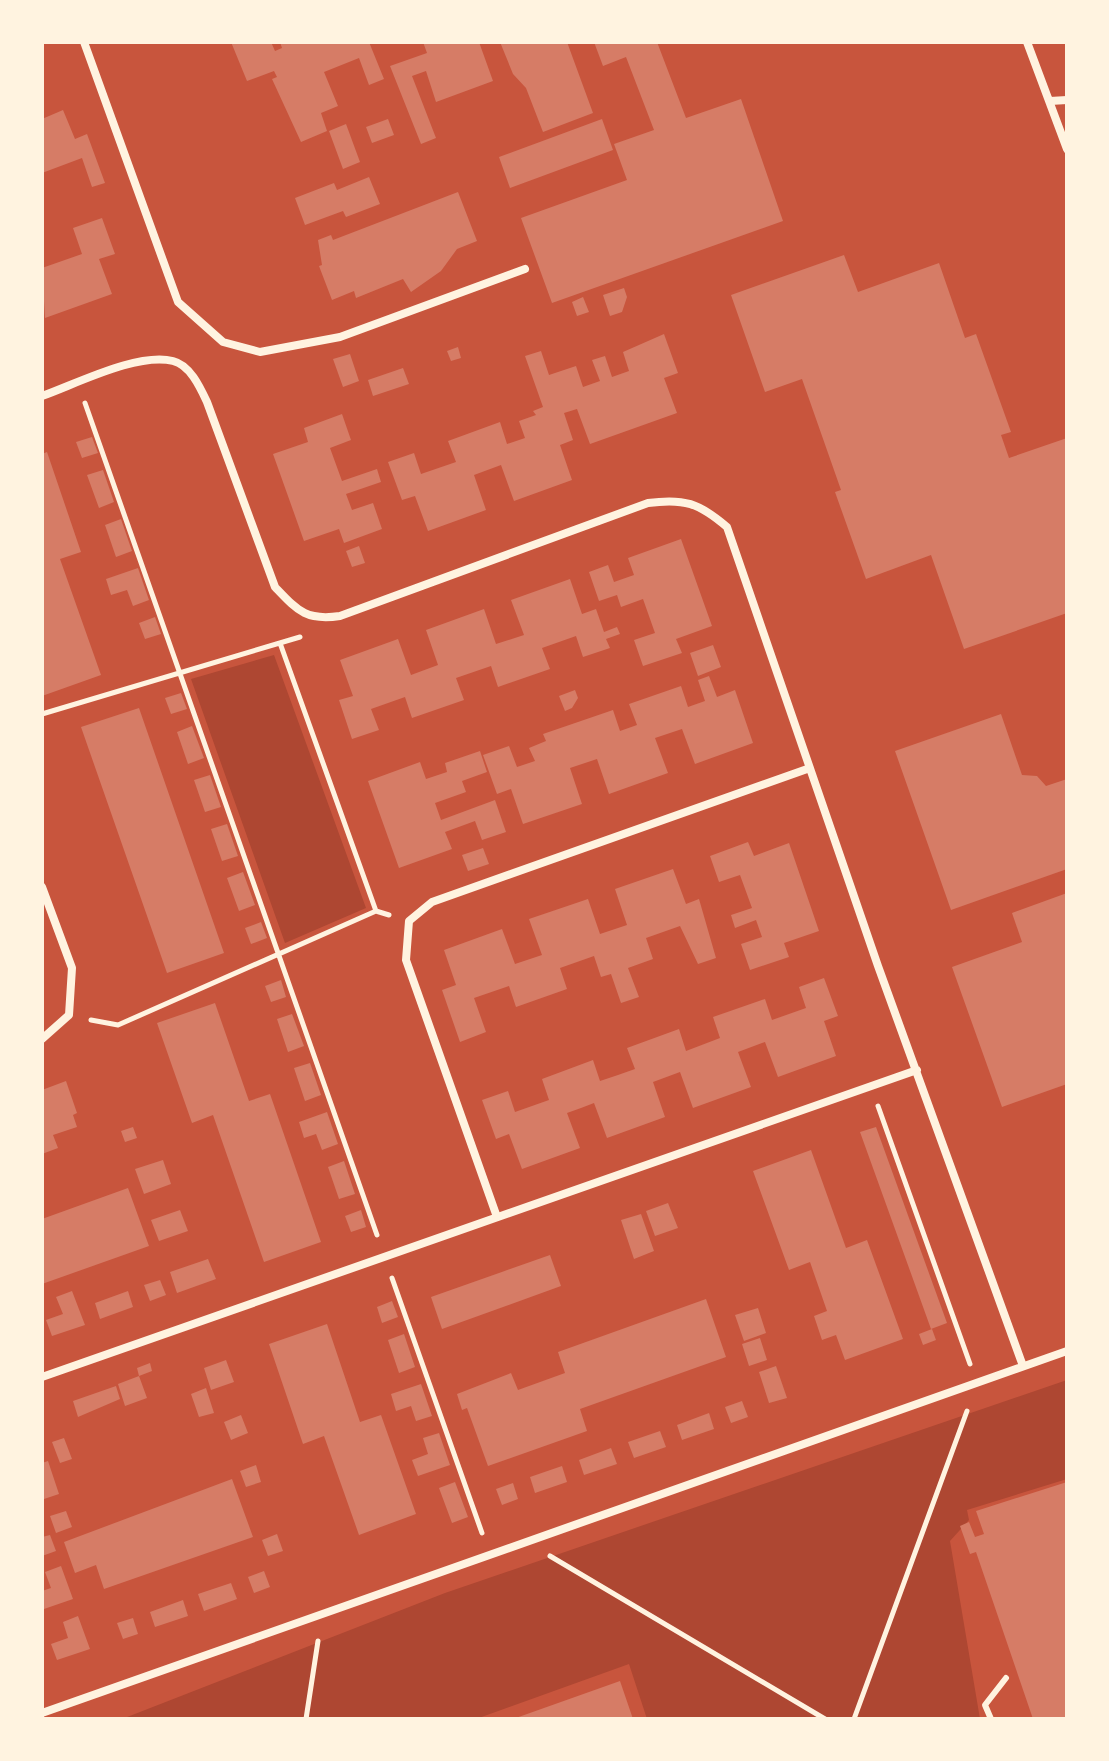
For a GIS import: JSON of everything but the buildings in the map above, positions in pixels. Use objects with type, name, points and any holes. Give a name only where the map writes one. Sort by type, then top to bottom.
[{"type":"street","points":[[84,42],[178,302],[223,342],[260,352],[340,337],[525,269]]},
{"type":"street","points":[[1027,42],[1067,149]]},
{"type":"street","points":[[1050,101],[1067,100]]},
{"type":"street","points":[[42,396],[144,360],[175,361],[196,379],[275,587],[296,609],[317,620],[340,616],[648,503],[678,499],[709,511],[727,527],[1023,1366]]},
{"type":"street","points":[[497,1217],[406,960],[409,921],[432,902],[810,768]]},
{"type":"street","points":[[42,887],[72,968],[69,1015],[42,1039]]},
{"type":"street","points":[[42,1377],[917,1070]]},
{"type":"street","points":[[42,1713],[1067,1351]]},
{"type":"lane","points":[[991,1719],[985,1705],[1006,1678]]},
{"type":"path","points":[[78,383],[489,1555]]},
{"type":"path","points":[[42,714],[302,636],[317,620]]},
{"type":"path","points":[[280,643],[376,911]]},
{"type":"path","points":[[69,1015],[118,1025],[376,911],[409,921]]},
{"type":"path","points":[[854,1719],[977,1383],[870,1086]]},
{"type":"path","points":[[526,1542],[825,1719]]},
{"type":"path","points":[[306,1719],[322,1614]]},
{"type":"shaded area","points":[[274,655],[366,908],[285,943],[191,679]]},
{"type":"shaded area","points":[[1067,1380],[1067,1479],[967,1510],[969,1520],[950,1541],[980,1719],[647,1719],[629,1664],[476,1719],[122,1719],[445,1593]]}]
